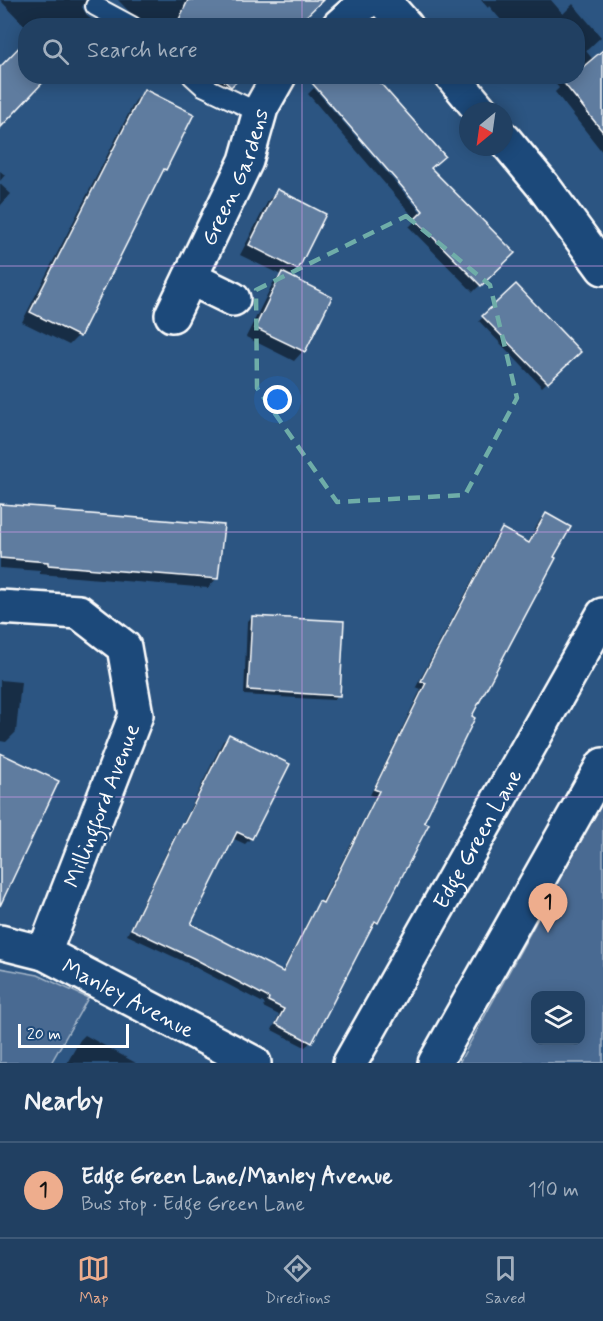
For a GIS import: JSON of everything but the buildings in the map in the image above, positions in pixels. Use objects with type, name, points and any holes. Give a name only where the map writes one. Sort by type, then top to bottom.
[{"type":"street","points":[[348,18],[368,0]]},
{"type":"street","points":[[383,0],[399,18]]},
{"type":"street","name":"Green Gardens","points":[[172,315],[246,161],[260,113],[275,84]]},
{"type":"street","points":[[459,84],[474,102]]},
{"type":"street","points":[[513,150],[543,186],[603,268]]},
{"type":"street","points":[[190,278],[233,299]]},
{"type":"street","name":"Millingford Avenue","points":[[0,607],[79,612],[124,647],[136,715],[44,953]]},
{"type":"street","name":"Edge Green Lane","points":[[351,1063],[603,615]]},
{"type":"street","points":[[435,1063],[603,765]]},
{"type":"street","name":"Manley Avenue","points":[[0,942],[44,953],[254,1063]]},
{"type":"lane","points":[[95,6],[117,18]]},
{"type":"lane","points":[[201,84],[260,113]]},
{"type":"highlighted area","points":[[406,216],[490,285],[517,398],[465,495],[337,502],[257,388],[256,290]]},
{"type":"shaded area","points":[[603,800],[603,1063],[459,1063]]},
{"type":"shaded area","points":[[0,968],[38,975],[88,998],[51,1063],[0,1063]]},
{"type":"place","name":"Edge Green Lane/Manley Avenue","points":[[548,933]]}]
